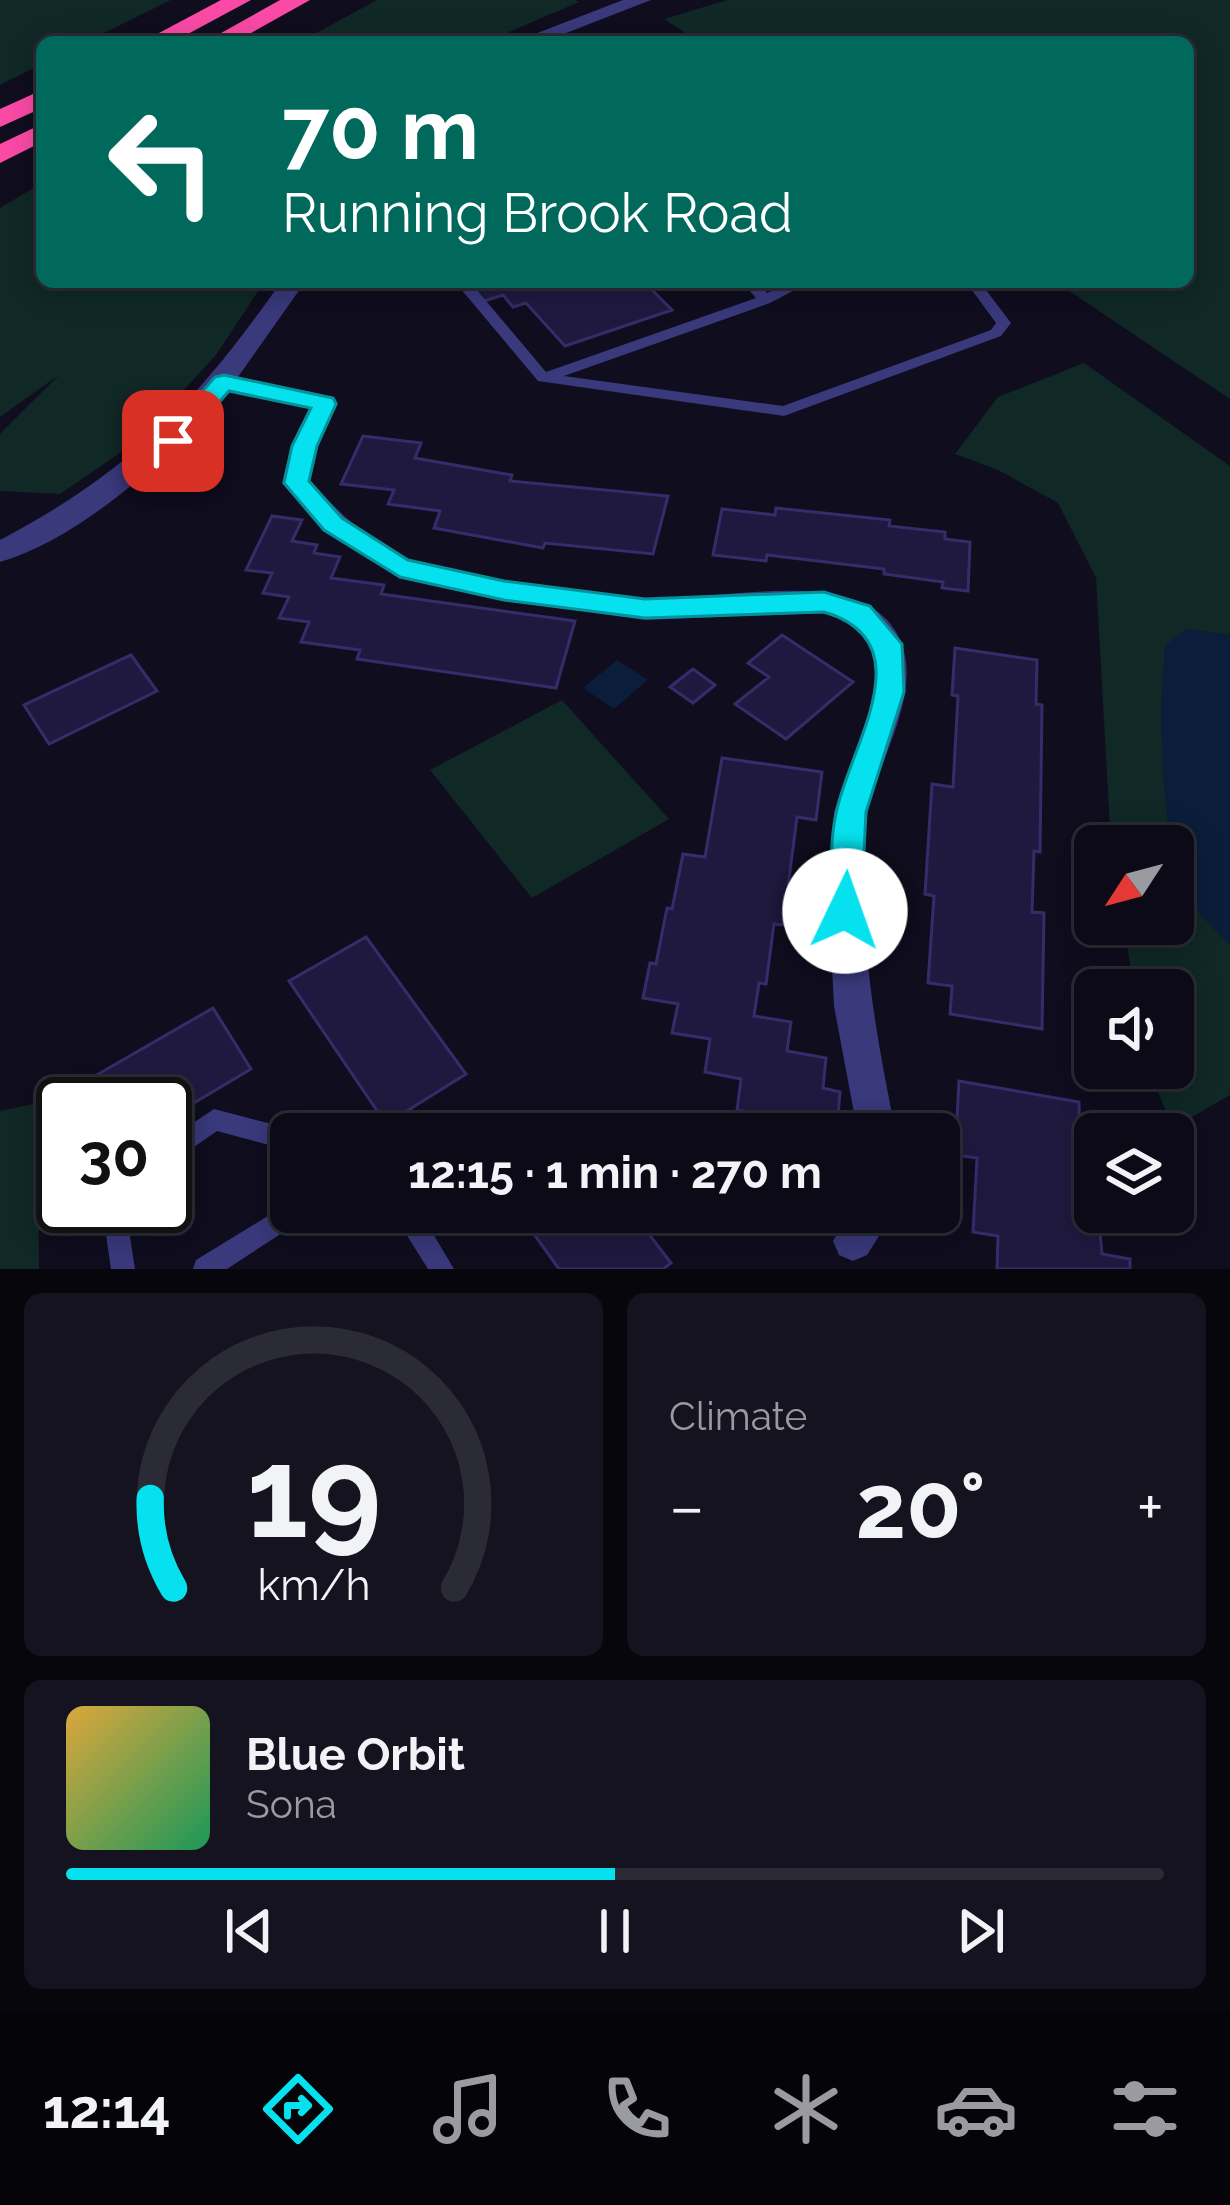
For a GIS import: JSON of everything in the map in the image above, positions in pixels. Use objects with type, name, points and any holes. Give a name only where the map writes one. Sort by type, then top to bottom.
[{"type":"highway","points":[[166,36],[239,0]]},
{"type":"highway","points":[[229,36],[298,0]]},
{"type":"highway","points":[[0,118],[36,101]]},
{"type":"highway","points":[[0,155],[36,135]]},
{"type":"street","points":[[541,36],[641,0]]},
{"type":"street","points":[[0,552],[130,477],[173,441],[224,382],[289,288]]},
{"type":"street","points":[[224,382],[325,404],[304,446],[296,483],[333,524],[400,567],[504,590],[645,609],[824,602],[860,613],[888,644],[890,692],[851,812],[845,911],[851,1006],[873,1113]]},
{"type":"lane","points":[[467,288],[543,378],[784,411],[996,333],[1004,323],[978,288]]},
{"type":"lane","points":[[754,288],[765,300]]},
{"type":"lane","points":[[543,378],[790,288]]},
{"type":"lane","points":[[192,1136],[214,1120],[270,1135]]},
{"type":"lane","points":[[206,1269],[270,1228]]},
{"type":"lane","points":[[119,1233],[123,1269]]},
{"type":"lane","points":[[420,1233],[442,1269]]},
{"type":"green space","points":[[0,0],[171,0],[98,36],[36,36],[36,67],[0,85]]},
{"type":"green space","points":[[377,0],[579,2],[500,36],[311,36]]},
{"type":"green space","points":[[727,0],[1230,0],[1230,399],[1065,288],[1194,288],[1194,36],[690,36],[664,19]]},
{"type":"green space","points":[[36,187],[36,288],[260,288],[216,355],[136,442],[60,494],[0,491],[0,434],[59,375],[0,417],[0,208]]},
{"type":"green space","points":[[1084,363],[1230,466],[1230,1095],[1194,1116],[1167,1113],[1157,1089],[1194,1089],[1194,969],[1131,969],[1127,945],[1194,945],[1194,825],[1110,825],[1096,578],[1058,503],[998,470],[955,454],[998,397]]},
{"type":"green space","points":[[562,700],[669,819],[532,898],[430,770]]},
{"type":"green space","points":[[36,1103],[39,1269],[0,1269],[0,1111]]},
{"type":"water","points":[[1186,629],[1230,635],[1230,944],[1194,905],[1194,825],[1168,825],[1162,727],[1165,646]]},
{"type":"water","points":[[617,660],[648,680],[614,709],[583,688]]},
{"type":"building","points":[[469,288],[650,288],[672,310],[565,346],[526,303],[513,307],[503,295],[481,302]]},
{"type":"building","points":[[363,436],[421,443],[415,458],[512,475],[510,481],[668,496],[653,554],[545,543],[543,548],[434,528],[440,511],[388,504],[394,490],[341,484]]},
{"type":"building","points":[[776,508],[890,520],[889,526],[945,532],[945,539],[970,542],[968,591],[942,588],[943,582],[884,574],[884,569],[767,555],[766,561],[713,555],[722,509],[775,515]]},
{"type":"building","points":[[272,516],[302,520],[292,541],[317,545],[314,553],[340,557],[331,578],[384,585],[381,594],[575,621],[556,688],[357,659],[360,650],[301,642],[309,622],[279,618],[289,597],[263,593],[272,573],[246,570]]},
{"type":"building","points":[[782,635],[853,682],[786,739],[735,704],[769,677],[748,663]]},
{"type":"building","points":[[955,648],[1037,660],[1036,704],[1042,705],[1040,852],[1034,851],[1032,912],[1044,913],[1042,1029],[950,1014],[952,986],[928,983],[934,896],[925,894],[932,784],[953,787],[958,696],[952,695]]},
{"type":"building","points":[[131,655],[157,691],[49,744],[24,705]]},
{"type":"building","points":[[693,669],[715,685],[693,703],[670,687]]},
{"type":"building","points":[[722,758],[822,772],[816,820],[797,817],[783,925],[774,924],[766,984],[759,983],[754,1016],[791,1022],[787,1051],[826,1058],[823,1088],[840,1092],[838,1113],[737,1110],[741,1079],[705,1072],[710,1039],[672,1033],[678,1004],[643,998],[650,963],[656,964],[667,908],[672,909],[683,854],[705,857]]},
{"type":"building","points":[[366,937],[466,1074],[404,1113],[379,1113],[289,981]]},
{"type":"building","points":[[213,1008],[251,1069],[192,1104],[192,1077],[93,1077]]},
{"type":"building","points":[[959,1081],[1079,1102],[1079,1113],[1074,1113],[1074,1233],[1100,1233],[1102,1254],[1130,1259],[1130,1269],[997,1269],[998,1236],[973,1232],[977,1158],[960,1156]]},
{"type":"building","points":[[533,1233],[648,1233],[671,1263],[663,1269],[559,1269]]},
{"type":"route","points":[[173,441],[224,382],[325,404],[304,446],[296,483],[333,524],[400,567],[504,590],[645,609],[824,602],[860,613],[888,644],[890,692],[851,812],[845,911]]}]
